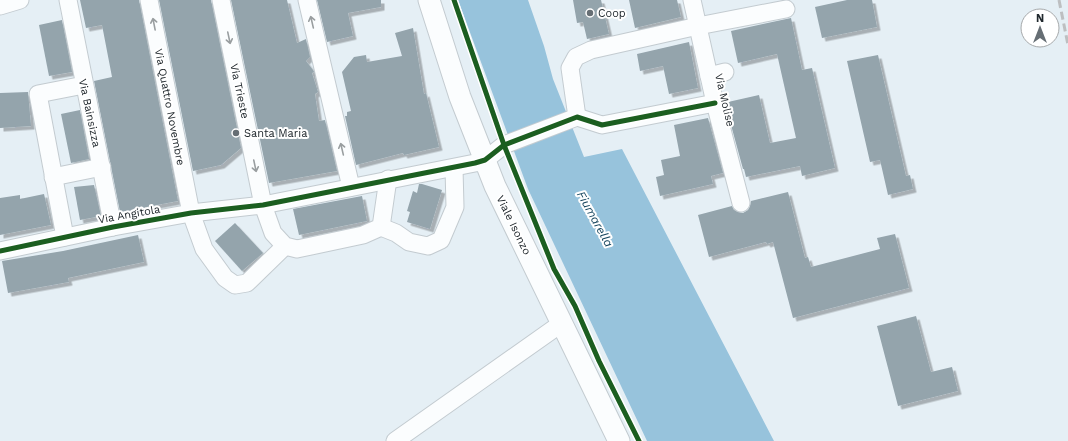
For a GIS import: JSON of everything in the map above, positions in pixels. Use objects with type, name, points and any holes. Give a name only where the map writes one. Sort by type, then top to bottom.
[{"type":"street","points":[[0,6],[20,0]]},
{"type":"street","name":"Via Bainsizza","points":[[68,0],[113,227]]},
{"type":"street","name":"Via Quattro Novembre","points":[[150,0],[191,213],[204,248],[225,278],[236,285],[247,283],[285,246]]},
{"type":"street","name":"Via Trieste","points":[[221,0],[263,205],[273,234],[285,246]]},
{"type":"street","points":[[307,0],[351,187]]},
{"type":"street","name":"Viale Isonzo","points":[[429,0],[460,96],[495,186],[619,441]]},
{"type":"street","name":"Via Molise","points":[[692,0],[698,26],[717,74],[715,104],[741,203]]},
{"type":"street","points":[[577,117],[570,68],[576,57],[591,50],[698,26],[753,8],[786,9]]},
{"type":"street","points":[[65,237],[38,94],[84,85]]},
{"type":"street","points":[[485,160],[504,145],[577,117],[602,126],[715,104]]},
{"type":"street","name":"Via Angitola","points":[[0,251],[113,227],[191,213],[263,205],[388,179],[454,168],[485,160]]},
{"type":"street","points":[[54,177],[102,167]]},
{"type":"street","points":[[285,246],[297,248],[363,235],[381,227],[396,233],[409,242],[428,246],[441,240],[455,207],[454,168]]},
{"type":"street","points":[[381,227],[388,179]]},
{"type":"street","points":[[395,441],[562,323]]},
{"type":"water","name":"Fiumarella","points":[[458,0],[528,0],[544,46],[553,79],[584,157],[622,149],[774,441],[647,441],[528,189]]},
{"type":"building","points":[[80,0],[139,0],[178,201],[120,212],[94,81],[112,77],[102,25],[86,28]]},
{"type":"building","points":[[159,0],[211,0],[241,148],[221,165],[193,171]]},
{"type":"building","points":[[231,0],[287,0],[297,43],[306,39],[310,57],[306,61],[314,72],[312,73],[318,92],[315,94],[319,121],[325,120],[337,171],[269,183]]},
{"type":"building","points":[[317,0],[381,0],[381,7],[348,13],[353,36],[327,42]]},
{"type":"building","name":"Coop","points":[[573,0],[601,0],[609,34],[587,39],[583,22],[577,23]]},
{"type":"building","points":[[629,0],[677,0],[681,17],[635,28]]},
{"type":"building","points":[[847,0],[872,0],[877,27],[822,38],[815,7]]},
{"type":"building","points":[[791,18],[802,70],[812,68],[835,168],[802,176],[800,166],[746,177],[728,114],[730,113],[728,102],[759,95],[770,143],[796,138],[777,54],[738,63],[731,31]]},
{"type":"building","points":[[62,20],[72,72],[49,76],[39,25]]},
{"type":"building","points":[[413,28],[424,94],[426,93],[439,147],[404,155],[403,153],[356,165],[345,116],[347,116],[347,112],[351,111],[342,72],[354,57],[366,55],[367,62],[402,56],[395,33]]},
{"type":"building","points":[[689,42],[698,88],[669,94],[663,66],[640,71],[637,54]]},
{"type":"building","points":[[878,55],[906,176],[910,175],[913,189],[888,195],[880,160],[870,162],[847,61]]},
{"type":"building","points":[[28,92],[31,126],[0,128],[0,93]]},
{"type":"building","points":[[80,110],[89,159],[71,163],[61,114]]},
{"type":"building","points":[[708,118],[723,173],[711,176],[713,184],[660,196],[656,177],[664,175],[661,160],[680,156],[674,125]]},
{"type":"building","points":[[419,184],[442,190],[430,229],[407,222],[410,212],[407,211],[413,191],[417,193]]},
{"type":"building","points":[[94,185],[101,216],[80,220],[74,187]]},
{"type":"building","points":[[788,192],[805,258],[808,257],[811,267],[880,249],[877,238],[895,234],[909,288],[793,318],[773,242],[767,244],[766,242],[709,257],[698,215],[732,206],[734,210],[743,213],[748,210],[751,201]]},
{"type":"building","points":[[44,194],[51,225],[0,235],[0,198],[20,195],[20,199]]},
{"type":"building","points":[[362,196],[367,221],[299,235],[293,209]]},
{"type":"building","points":[[235,223],[263,253],[242,271],[215,241]]},
{"type":"building","points":[[138,235],[144,262],[68,278],[69,282],[8,293],[2,261],[63,251]]},
{"type":"building","points":[[916,316],[931,372],[952,367],[958,391],[898,406],[877,326]]},
{"type":"railway","points":[[1059,0],[1068,45]]},
{"type":"cycle path","points":[[454,0],[504,145],[554,269],[575,306],[599,361],[639,441]]},
{"type":"cycle path","points":[[0,251],[113,227],[191,213],[263,205],[475,163],[485,160],[504,145],[577,117],[602,125],[715,103]]},
{"type":"place","name":"Coop","points":[[590,13]]},
{"type":"place","name":"Santa Maria","points":[[236,133]]}]
